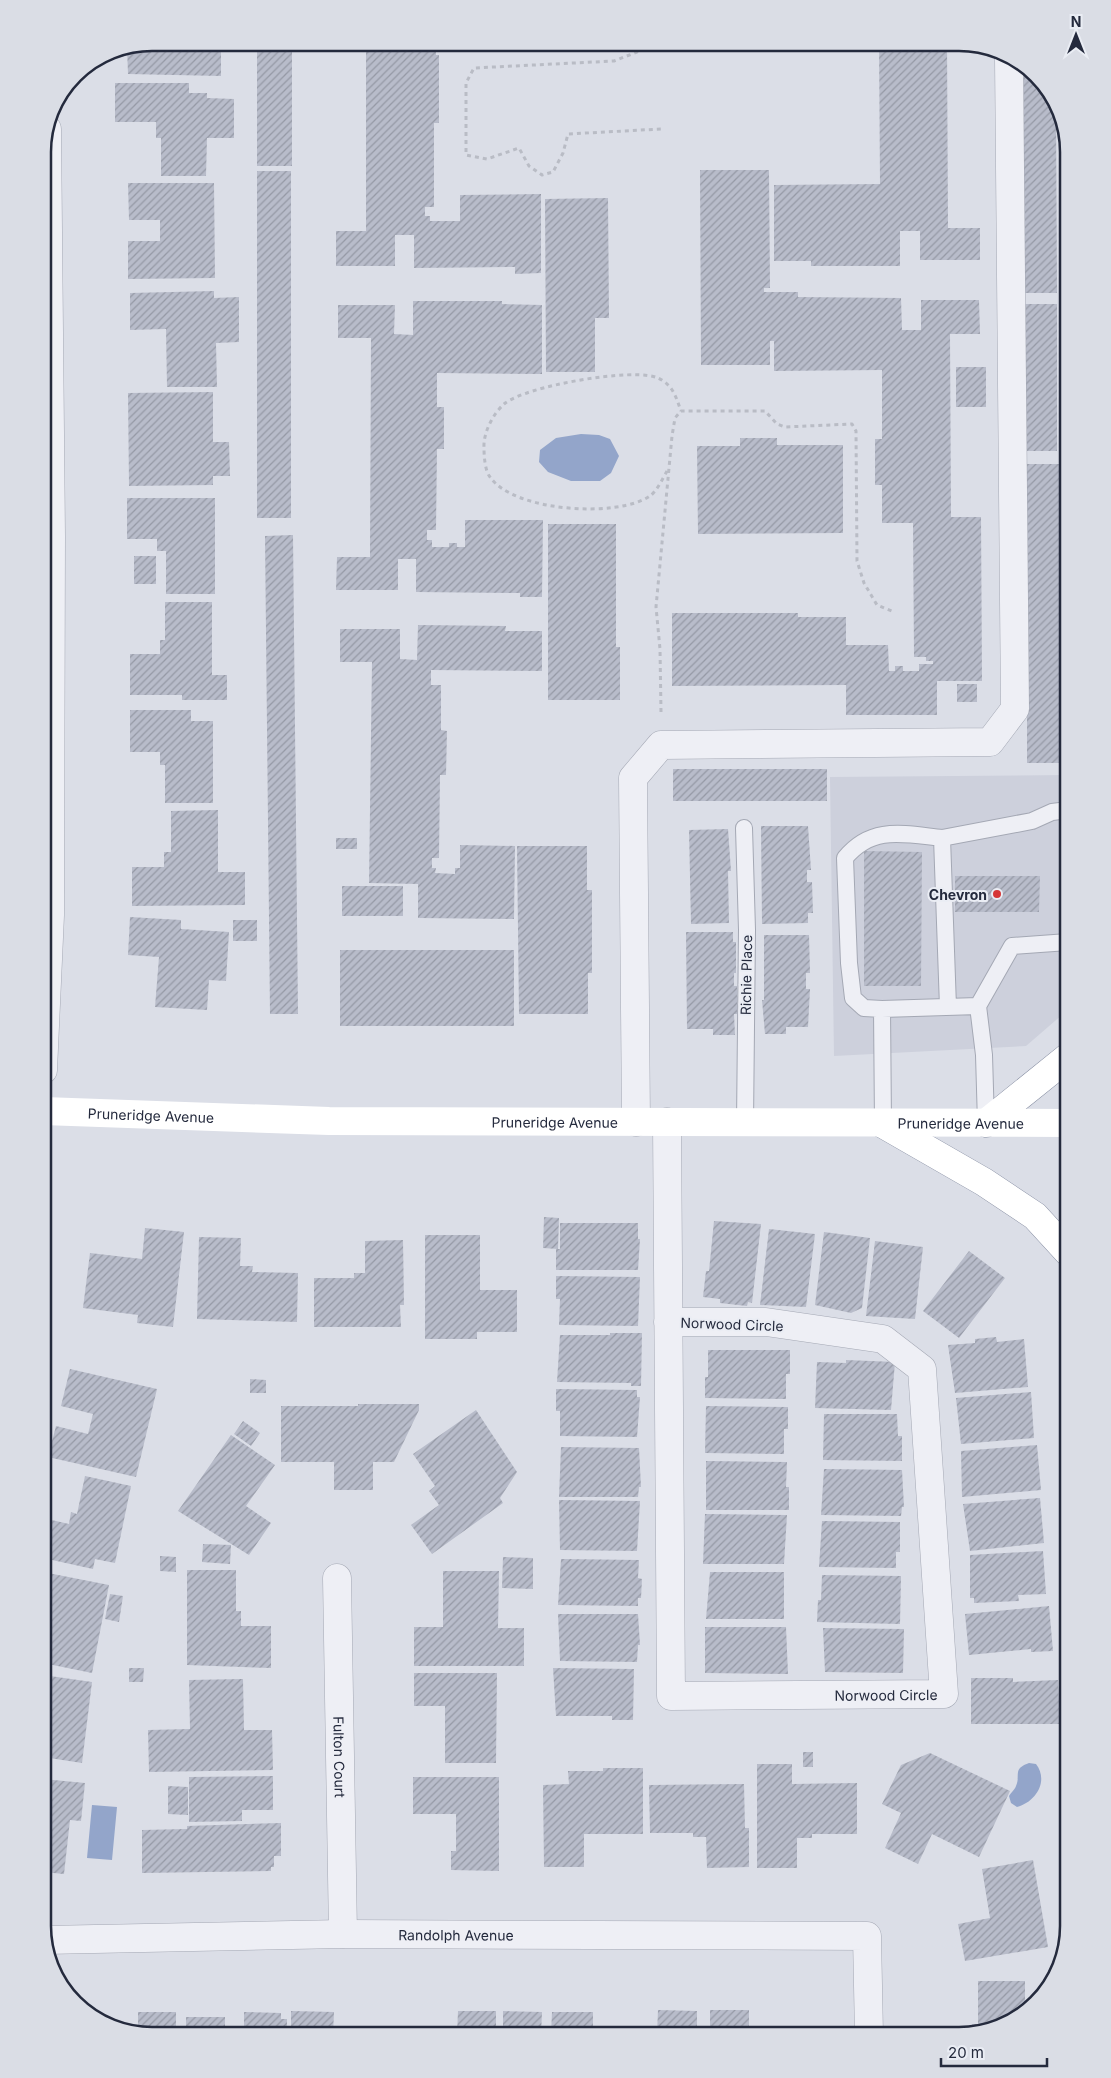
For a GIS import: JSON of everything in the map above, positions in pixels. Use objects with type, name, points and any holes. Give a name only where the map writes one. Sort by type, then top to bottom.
[{"type":"main road","points":[[986,1123],[1060,1063]]},
{"type":"main road","name":"Pruneridge Avenue","points":[[51,1111],[329,1121],[1060,1123]]},
{"type":"main road","points":[[883,1124],[984,1182],[1035,1216],[1060,1243]]},
{"type":"street","points":[[636,1122],[633,778],[661,745],[990,742],[1015,709],[1009,65]]},
{"type":"street","name":"Norwood Circle","points":[[667,1122],[668,1322],[671,1696],[944,1694],[922,1369],[883,1339],[766,1322],[668,1322]]},
{"type":"street","name":"Fulton Court","points":[[337,1578],[343,1934]]},
{"type":"street","name":"Randolph Avenue","points":[[52,1940],[343,1934],[867,1936],[869,2027]]},
{"type":"lane","points":[[978,1006],[864,1008],[853,998],[849,963],[845,858],[856,844],[881,834],[942,838],[1032,821],[1052,812],[1060,811]]},
{"type":"lane","name":"Richie Place","points":[[744,828],[747,930],[745,1123]]},
{"type":"lane","points":[[942,838],[948,1007]]},
{"type":"lane","points":[[986,1123],[984,1055],[978,1006],[1012,946],[1060,943]]},
{"type":"lane","points":[[882,1008],[883,1124]]},
{"type":"path","points":[[636,51],[614,61],[474,68],[466,84],[466,155],[487,159],[519,148],[529,166],[542,174],[553,172],[563,153],[568,134],[661,129]]},
{"type":"path","points":[[668,470],[652,495],[631,506],[605,509],[573,509],[532,501],[517,496],[499,485],[489,477],[484,446],[491,422],[505,404],[520,395],[552,384],[642,374],[658,378],[674,391],[681,411]]},
{"type":"path","points":[[661,745],[660,648],[656,607],[674,418],[681,411],[765,411],[777,424],[785,427],[852,424],[856,431],[858,561],[864,583],[877,605],[892,611]]},
{"type":"shaded area","points":[[1060,775],[1060,1017],[1026,1046],[834,1056],[830,777]]},
{"type":"water","points":[[581,434],[599,435],[610,439],[619,456],[611,473],[600,481],[571,481],[548,472],[539,462],[540,450],[556,438]]},
{"type":"water","points":[[1029,1763],[1036,1764],[1040,1771],[1041,1784],[1030,1801],[1017,1807],[1011,1803],[1009,1796],[1016,1786],[1019,1770]]},
{"type":"water","points":[[92,1805],[117,1807],[112,1860],[87,1858]]},
{"type":"building","points":[[152,51],[221,51],[221,76],[128,74],[127,55]]},
{"type":"building","points":[[257,51],[292,51],[292,166],[257,166]]},
{"type":"building","points":[[366,51],[436,51],[436,55],[439,55],[439,123],[434,123],[434,207],[425,207],[425,216],[430,216],[430,221],[460,221],[460,195],[541,194],[541,273],[515,274],[515,267],[414,268],[414,235],[395,235],[395,266],[336,266],[336,231],[366,231]]},
{"type":"building","points":[[879,51],[947,51],[948,228],[980,228],[980,260],[920,260],[920,231],[900,231],[900,266],[811,266],[811,261],[774,261],[774,185],[880,184]]},
{"type":"building","points":[[1021,73],[1039,91],[1052,114],[1056,126],[1057,293],[1023,293]]},
{"type":"building","points":[[115,83],[189,83],[189,93],[207,93],[207,98],[234,99],[234,138],[207,138],[206,176],[161,176],[161,138],[156,138],[156,122],[115,122]]},
{"type":"building","points":[[700,170],[769,170],[770,288],[764,288],[764,292],[798,292],[798,297],[901,298],[902,330],[921,330],[921,300],[979,300],[980,334],[950,334],[951,517],[981,517],[982,681],[937,681],[937,715],[846,715],[846,685],[672,686],[672,613],[798,613],[798,617],[846,617],[846,645],[888,645],[889,671],[895,671],[895,666],[903,666],[903,671],[919,671],[919,664],[933,664],[933,661],[926,661],[926,657],[914,657],[913,523],[882,523],[882,485],[875,485],[875,439],[882,439],[882,370],[774,371],[774,341],[770,341],[770,365],[701,365]]},
{"type":"building","points":[[257,171],[291,171],[291,518],[257,518]]},
{"type":"building","points":[[128,183],[214,183],[215,278],[128,279],[128,241],[160,241],[160,220],[129,220]]},
{"type":"building","points":[[608,198],[609,318],[595,318],[595,372],[546,372],[545,199]]},
{"type":"building","points":[[214,291],[214,298],[239,297],[239,342],[216,343],[217,387],[167,387],[166,329],[130,330],[130,293]]},
{"type":"building","points":[[413,301],[502,301],[502,304],[542,305],[542,374],[437,373],[437,407],[444,407],[444,449],[437,449],[436,530],[427,530],[427,540],[432,540],[432,547],[449,547],[449,543],[457,543],[457,547],[465,547],[465,520],[543,520],[542,597],[520,597],[520,593],[416,592],[416,559],[398,559],[398,590],[336,590],[337,557],[370,557],[371,338],[338,338],[338,305],[395,305],[394,334],[413,335]]},
{"type":"building","points":[[1024,304],[1057,304],[1057,451],[1024,451]]},
{"type":"building","points":[[956,367],[986,367],[986,407],[956,407]]},
{"type":"building","points":[[213,392],[213,442],[229,442],[230,476],[213,476],[213,485],[129,486],[128,393]]},
{"type":"building","points":[[740,438],[777,438],[777,445],[843,445],[843,533],[698,534],[697,446],[740,446]]},
{"type":"building","points":[[1027,464],[1060,464],[1060,763],[1027,763]]},
{"type":"building","points":[[127,498],[215,498],[215,594],[166,594],[166,551],[157,551],[157,539],[127,539]]},
{"type":"building","points":[[548,524],[616,524],[616,647],[620,647],[620,700],[548,700]]},
{"type":"building","points":[[293,535],[298,1014],[270,1014],[265,536]]},
{"type":"building","points":[[134,556],[156,556],[156,584],[134,584]]},
{"type":"building","points":[[165,602],[212,602],[212,675],[227,675],[227,700],[182,700],[182,695],[130,695],[130,654],[160,654],[160,640],[165,640]]},
{"type":"building","points":[[418,625],[506,626],[505,631],[542,631],[542,671],[431,670],[431,685],[441,685],[441,730],[447,731],[446,775],[440,775],[439,858],[432,858],[432,868],[436,868],[435,873],[455,874],[455,868],[460,868],[460,845],[515,846],[514,919],[418,918],[418,884],[369,883],[372,662],[340,662],[340,629],[400,629],[400,659],[417,660]]},
{"type":"building","points":[[957,684],[977,684],[977,702],[957,702]]},
{"type":"building","points":[[130,710],[191,710],[191,721],[213,721],[213,803],[165,803],[165,765],[160,765],[160,752],[130,752]]},
{"type":"building","points":[[673,769],[827,769],[827,801],[673,801]]},
{"type":"building","points":[[218,810],[218,872],[245,872],[245,905],[132,906],[132,867],[164,867],[164,852],[171,852],[171,811]]},
{"type":"building","points":[[761,826],[808,826],[811,870],[807,870],[807,882],[812,882],[813,913],[808,913],[808,923],[762,924]]},
{"type":"building","points":[[728,829],[731,871],[728,871],[729,923],[691,924],[689,830]]},
{"type":"building","points":[[336,838],[357,838],[357,849],[336,849]]},
{"type":"building","points":[[517,846],[587,846],[587,890],[592,890],[592,973],[588,973],[588,1014],[519,1014]]},
{"type":"building","points":[[864,851],[922,852],[921,986],[864,986]]},
{"type":"building","name":"Chevron","points":[[955,876],[1040,876],[1039,912],[955,912]]},
{"type":"building","points":[[342,886],[403,886],[403,916],[342,916]]},
{"type":"building","points":[[130,917],[181,920],[181,929],[229,932],[226,981],[209,980],[207,1010],[155,1007],[159,957],[128,955]]},
{"type":"building","points":[[233,920],[257,920],[257,941],[233,941]]},
{"type":"building","points":[[686,932],[733,932],[733,942],[736,942],[734,986],[737,986],[737,1014],[734,1014],[735,1035],[713,1035],[713,1029],[687,1029]]},
{"type":"building","points":[[764,935],[809,935],[810,973],[806,973],[806,989],[810,989],[808,1027],[786,1027],[786,1034],[765,1034],[762,1000],[764,1000]]},
{"type":"building","points":[[340,950],[514,950],[514,1026],[340,1026]]},
{"type":"building","points":[[544,1217],[559,1218],[558,1249],[543,1248]]},
{"type":"building","points":[[714,1221],[761,1224],[752,1303],[748,1302],[747,1306],[720,1303],[720,1299],[703,1297],[706,1271],[709,1271]]},
{"type":"building","points":[[560,1223],[638,1223],[638,1239],[640,1239],[638,1270],[556,1270],[556,1249],[560,1249]]},
{"type":"building","points":[[145,1228],[184,1232],[173,1327],[137,1323],[138,1315],[83,1308],[90,1253],[142,1259]]},
{"type":"building","points":[[769,1229],[815,1234],[806,1307],[760,1305]]},
{"type":"building","points":[[824,1232],[870,1238],[862,1308],[851,1313],[815,1305]]},
{"type":"building","points":[[425,1235],[480,1235],[480,1290],[517,1290],[517,1332],[477,1332],[477,1339],[425,1339]]},
{"type":"building","points":[[199,1237],[241,1238],[240,1266],[253,1266],[252,1272],[298,1273],[297,1322],[197,1319]]},
{"type":"building","points":[[403,1240],[404,1305],[400,1305],[401,1327],[314,1327],[314,1278],[354,1278],[354,1273],[365,1273],[365,1241]]},
{"type":"building","points":[[875,1241],[923,1247],[915,1319],[866,1316]]},
{"type":"building","points":[[969,1251],[1005,1278],[959,1338],[923,1311]]},
{"type":"building","points":[[556,1276],[640,1277],[638,1326],[559,1325],[560,1299],[556,1299]]},
{"type":"building","points":[[610,1333],[642,1333],[641,1386],[631,1386],[631,1383],[557,1382],[560,1335],[610,1335]]},
{"type":"building","points":[[996,1337],[997,1342],[1024,1339],[1028,1387],[955,1393],[948,1345],[975,1343],[975,1339]]},
{"type":"building","points":[[708,1350],[790,1350],[790,1374],[786,1374],[786,1399],[705,1398],[705,1377],[708,1377]]},
{"type":"building","points":[[846,1360],[895,1362],[891,1410],[815,1408],[817,1362],[846,1363]]},
{"type":"building","points":[[70,1369],[157,1389],[136,1477],[51,1458],[51,1445],[56,1426],[88,1434],[93,1414],[61,1406]]},
{"type":"building","points":[[250,1379],[266,1380],[266,1393],[250,1393]]},
{"type":"building","points":[[556,1389],[637,1390],[637,1397],[640,1397],[637,1437],[560,1436],[560,1411],[556,1411]]},
{"type":"building","points":[[1031,1392],[1034,1438],[961,1444],[956,1398]]},
{"type":"building","points":[[358,1404],[419,1404],[419,1410],[394,1462],[373,1462],[373,1490],[334,1490],[334,1462],[281,1462],[281,1406],[358,1406]]},
{"type":"building","points":[[706,1406],[788,1407],[788,1429],[784,1429],[784,1454],[705,1453]]},
{"type":"building","points":[[476,1410],[517,1472],[500,1498],[503,1503],[432,1554],[411,1525],[439,1505],[429,1491],[435,1486],[413,1454]]},
{"type":"building","points":[[824,1414],[897,1414],[898,1436],[902,1436],[902,1461],[823,1460]]},
{"type":"building","points":[[243,1421],[260,1433],[251,1446],[234,1434]]},
{"type":"building","points":[[231,1435],[275,1465],[246,1506],[271,1523],[249,1555],[178,1511]]},
{"type":"building","points":[[1037,1445],[1041,1490],[962,1497],[961,1451]]},
{"type":"building","points":[[561,1447],[639,1448],[641,1487],[639,1487],[638,1497],[559,1497]]},
{"type":"building","points":[[706,1461],[787,1462],[786,1487],[789,1487],[789,1510],[706,1510]]},
{"type":"building","points":[[824,1469],[902,1470],[904,1507],[902,1507],[901,1516],[821,1515]]},
{"type":"building","points":[[85,1476],[131,1486],[115,1563],[95,1559],[93,1569],[51,1560],[51,1520],[69,1524],[71,1512],[77,1514]]},
{"type":"building","points":[[1040,1498],[1044,1543],[970,1551],[963,1504]]},
{"type":"building","points":[[559,1500],[640,1501],[637,1551],[560,1550]]},
{"type":"building","points":[[705,1514],[787,1515],[784,1564],[703,1564]]},
{"type":"building","points":[[822,1521],[900,1522],[900,1552],[896,1552],[896,1568],[819,1567]]},
{"type":"building","points":[[203,1544],[231,1545],[230,1564],[202,1562]]},
{"type":"building","points":[[1043,1551],[1046,1594],[1018,1595],[1019,1601],[974,1603],[974,1598],[970,1598],[970,1555]]},
{"type":"building","points":[[160,1556],[176,1557],[176,1572],[160,1571]]},
{"type":"building","points":[[503,1557],[533,1558],[533,1589],[502,1588]]},
{"type":"building","points":[[561,1559],[639,1560],[638,1578],[642,1579],[641,1598],[638,1598],[638,1606],[558,1605]]},
{"type":"building","points":[[187,1570],[236,1570],[236,1611],[241,1611],[241,1626],[271,1626],[271,1668],[187,1665]]},
{"type":"building","points":[[443,1571],[499,1571],[498,1628],[524,1628],[524,1666],[414,1666],[414,1627],[443,1627]]},
{"type":"building","points":[[710,1572],[784,1572],[784,1619],[706,1619]]},
{"type":"building","points":[[51,1574],[109,1585],[92,1673],[51,1665]]},
{"type":"building","points":[[822,1575],[901,1576],[900,1624],[817,1622],[818,1600],[821,1600]]},
{"type":"building","points":[[110,1594],[123,1596],[119,1622],[105,1619]]},
{"type":"building","points":[[1049,1606],[1053,1651],[1031,1652],[1031,1649],[969,1655],[965,1614]]},
{"type":"building","points":[[558,1614],[638,1614],[640,1645],[638,1645],[637,1662],[560,1661]]},
{"type":"building","points":[[705,1627],[786,1627],[788,1674],[705,1673]]},
{"type":"building","points":[[823,1628],[904,1629],[903,1673],[825,1672]]},
{"type":"building","points":[[129,1668],[144,1668],[143,1682],[129,1682]]},
{"type":"building","points":[[553,1668],[634,1669],[633,1720],[612,1720],[612,1716],[556,1716]]},
{"type":"building","points":[[414,1673],[497,1673],[496,1763],[445,1763],[445,1706],[414,1706]]},
{"type":"building","points":[[51,1676],[92,1682],[82,1763],[51,1758]]},
{"type":"building","points":[[971,1678],[1013,1678],[1013,1682],[1058,1680],[1060,1724],[971,1724]]},
{"type":"building","points":[[243,1679],[244,1730],[272,1730],[273,1770],[149,1772],[148,1730],[190,1729],[189,1680]]},
{"type":"building","points":[[803,1752],[813,1752],[813,1767],[803,1767]]},
{"type":"building","points":[[930,1753],[1010,1791],[979,1857],[932,1834],[918,1864],[885,1848],[901,1813],[882,1804],[901,1765]]},
{"type":"building","points":[[757,1764],[792,1764],[792,1784],[857,1783],[857,1834],[812,1834],[812,1838],[797,1838],[797,1868],[757,1868]]},
{"type":"building","points":[[603,1768],[643,1768],[643,1834],[584,1834],[584,1867],[544,1867],[543,1785],[569,1784],[568,1771],[603,1771]]},
{"type":"building","points":[[273,1776],[273,1810],[242,1810],[242,1821],[189,1822],[189,1777]]},
{"type":"building","points":[[413,1777],[499,1777],[499,1871],[451,1870],[451,1851],[456,1851],[456,1814],[413,1814]]},
{"type":"building","points":[[51,1780],[85,1783],[81,1821],[70,1820],[64,1874],[51,1873]]},
{"type":"building","points":[[744,1784],[745,1828],[749,1828],[749,1867],[707,1868],[706,1837],[693,1837],[693,1833],[650,1833],[649,1785]]},
{"type":"building","points":[[168,1786],[188,1787],[188,1815],[168,1814]]},
{"type":"building","points":[[281,1823],[281,1856],[274,1856],[274,1867],[271,1867],[271,1871],[142,1873],[142,1830],[187,1829],[187,1826]]},
{"type":"building","points":[[1033,1860],[1048,1947],[965,1961],[958,1924],[990,1918],[982,1869]]},
{"type":"building","points":[[978,1981],[1025,1981],[1025,2002],[997,2019],[972,2026],[972,2024],[978,2024]]},
{"type":"building","points":[[658,2010],[697,2011],[697,2027],[657,2027]]},
{"type":"building","points":[[710,2010],[749,2010],[749,2027],[710,2027]]},
{"type":"building","points":[[291,2011],[334,2012],[333,2027],[291,2027]]},
{"type":"building","points":[[458,2011],[496,2011],[496,2027],[457,2027]]},
{"type":"building","points":[[503,2011],[542,2012],[541,2027],[503,2027]]},
{"type":"building","points":[[138,2012],[176,2012],[176,2027],[138,2026]]},
{"type":"building","points":[[244,2012],[281,2013],[281,2019],[287,2019],[287,2027],[244,2027]]},
{"type":"building","points":[[552,2012],[593,2012],[593,2027],[551,2027]]},
{"type":"building","points":[[186,2017],[225,2017],[225,2027],[186,2027]]},
{"type":"place","name":"Chevron","points":[[997,894]]}]
